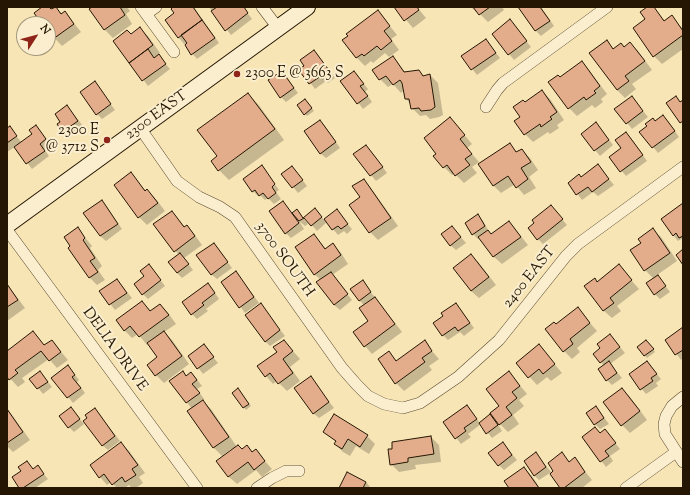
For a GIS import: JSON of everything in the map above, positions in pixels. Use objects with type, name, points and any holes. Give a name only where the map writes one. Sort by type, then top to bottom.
[{"type":"main road","name":"2300 EAST","points":[[7,225],[307,7]]},
{"type":"street","points":[[156,7],[144,10],[174,52]]},
{"type":"street","points":[[262,7],[278,28]]},
{"type":"street","points":[[486,107],[497,90],[503,84],[607,7]]},
{"type":"street","name":"3700 SOUTH","points":[[140,128],[177,181],[199,197],[234,217],[342,368],[357,386],[368,396],[384,404],[403,408]]},
{"type":"street","name":"2400 EAST","points":[[403,408],[420,403],[458,377],[499,340],[566,256],[578,244],[683,167]]},
{"type":"street","name":"DELIA DRIVE","points":[[7,230],[197,488]]},
{"type":"street","points":[[683,397],[672,406],[666,416],[664,424],[665,434],[683,462]]},
{"type":"street","points":[[626,488],[676,452]]},
{"type":"street","points":[[257,488],[286,471],[299,471]]},
{"type":"building","points":[[42,7],[49,7],[51,9],[56,7],[61,14],[65,11],[74,24],[56,37],[56,16],[36,16],[34,13]]},
{"type":"building","points":[[92,7],[120,7],[125,15],[104,30],[89,9]]},
{"type":"building","points":[[173,7],[193,7],[202,20],[178,38],[165,20],[174,13],[171,9]]},
{"type":"building","points":[[217,7],[244,7],[248,13],[225,31],[211,11]]},
{"type":"building","points":[[394,7],[417,7],[419,10],[404,21]]},
{"type":"building","points":[[473,7],[490,7],[479,15]]},
{"type":"building","points":[[518,7],[540,7],[550,21],[535,31]]},
{"type":"building","points":[[647,7],[654,7],[664,21],[672,15],[683,31],[683,35],[653,57],[633,28],[645,19],[640,12]]},
{"type":"building","points":[[378,10],[390,26],[384,31],[392,41],[381,50],[377,46],[364,56],[362,54],[356,58],[342,40],[348,36],[346,34]]},
{"type":"building","points":[[510,19],[527,41],[508,55],[492,34]]},
{"type":"building","points":[[202,20],[215,38],[191,55],[185,45],[187,43],[181,35]]},
{"type":"building","points":[[140,27],[153,45],[129,63],[113,41],[127,30],[131,34]]},
{"type":"building","points":[[486,39],[496,53],[471,70],[461,56]]},
{"type":"building","points":[[607,40],[613,49],[621,43],[624,47],[630,42],[645,61],[625,76],[629,81],[617,90],[589,53]]},
{"type":"building","points":[[148,49],[154,58],[159,54],[166,64],[142,81],[129,63]]},
{"type":"building","points":[[314,50],[331,73],[322,79],[321,76],[309,84],[298,69],[304,66],[300,60]]},
{"type":"building","points":[[393,56],[404,72],[419,70],[423,76],[430,74],[435,107],[431,110],[421,111],[419,108],[411,109],[409,99],[405,99],[400,80],[393,85],[386,76],[379,80],[372,70]]},
{"type":"building","points":[[582,61],[600,86],[594,91],[596,93],[586,100],[584,97],[568,109],[548,82],[558,75],[560,77]]},
{"type":"building","points":[[282,71],[294,88],[280,98],[268,80]]},
{"type":"building","points":[[354,71],[364,84],[360,86],[368,96],[357,104],[340,81]]},
{"type":"building","points":[[95,81],[111,104],[96,115],[80,92]]},
{"type":"building","points":[[542,90],[557,112],[550,117],[552,119],[541,127],[540,124],[524,135],[514,121],[520,117],[513,107],[523,100],[525,102]]},
{"type":"building","points":[[248,93],[275,129],[218,171],[211,161],[217,156],[197,130]]},
{"type":"building","points":[[632,96],[643,111],[626,124],[614,109]]},
{"type":"building","points":[[676,96],[680,102],[683,100],[683,121],[680,123],[666,103]]},
{"type":"building","points":[[305,99],[312,108],[304,115],[297,105]]},
{"type":"building","points":[[67,105],[78,121],[62,132],[57,124],[60,122],[55,114]]},
{"type":"building","points":[[663,115],[675,131],[652,148],[639,132],[647,126],[645,124],[653,118],[655,121]]},
{"type":"building","points":[[450,117],[465,135],[460,139],[472,154],[465,159],[470,165],[455,176],[447,165],[443,168],[433,156],[436,154],[424,138]]},
{"type":"building","points":[[320,120],[336,142],[320,154],[304,131]]},
{"type":"building","points":[[596,122],[609,140],[594,151],[581,134]]},
{"type":"building","points":[[36,125],[46,139],[40,144],[45,151],[26,164],[14,147],[32,134],[29,130]]},
{"type":"building","points":[[10,126],[17,136],[7,143],[7,128]]},
{"type":"building","points":[[626,132],[643,155],[620,172],[609,157],[621,148],[615,140]]},
{"type":"building","points":[[510,143],[516,152],[522,149],[531,162],[521,168],[528,179],[516,188],[508,176],[493,186],[478,164]]},
{"type":"building","points":[[366,145],[383,167],[370,176],[353,154]]},
{"type":"building","points":[[598,164],[609,179],[592,192],[588,187],[576,195],[568,183],[579,174],[581,177]]},
{"type":"building","points":[[262,165],[275,184],[272,187],[276,193],[268,199],[263,193],[259,196],[255,190],[252,192],[243,179]]},
{"type":"building","points":[[292,166],[303,180],[292,188],[281,174]]},
{"type":"building","points":[[131,172],[145,191],[147,189],[158,203],[138,218],[114,185]]},
{"type":"building","points":[[364,179],[391,218],[369,233],[349,205],[360,197],[352,186]]},
{"type":"building","points":[[102,200],[118,224],[100,236],[83,213]]},
{"type":"building","points":[[283,201],[299,223],[285,234],[269,211]]},
{"type":"building","points":[[683,203],[683,236],[679,238],[676,233],[673,236],[661,219]]},
{"type":"building","points":[[551,205],[563,219],[537,240],[528,228],[534,223],[532,220]]},
{"type":"building","points":[[315,208],[322,217],[311,226],[304,218],[299,221],[292,213],[297,209],[303,218]]},
{"type":"building","points":[[337,209],[348,224],[341,229],[338,226],[332,230],[324,219]]},
{"type":"building","points":[[172,211],[184,227],[187,225],[195,236],[174,252],[153,224]]},
{"type":"building","points":[[478,214],[485,226],[472,235],[465,223]]},
{"type":"building","points":[[509,221],[521,237],[493,257],[478,237],[488,230],[491,234]]},
{"type":"building","points":[[452,226],[461,237],[450,246],[441,234]]},
{"type":"building","points":[[78,227],[85,238],[83,240],[95,258],[90,261],[98,272],[89,278],[68,248],[70,246],[64,237]]},
{"type":"building","points":[[653,228],[670,253],[644,271],[630,250],[641,243],[638,239]]},
{"type":"building","points":[[314,234],[325,249],[333,243],[341,255],[314,275],[295,247]]},
{"type":"building","points":[[214,243],[228,262],[211,275],[196,255]]},
{"type":"building","points":[[683,249],[683,265],[676,255]]},
{"type":"building","points":[[180,253],[189,264],[177,273],[168,262]]},
{"type":"building","points":[[471,254],[489,277],[471,291],[453,268]]},
{"type":"building","points":[[149,264],[161,280],[142,295],[134,284],[144,276],[140,271]]},
{"type":"building","points":[[619,264],[632,280],[610,298],[614,303],[603,311],[584,286],[595,278],[597,282]]},
{"type":"building","points":[[236,271],[254,297],[239,308],[221,282]]},
{"type":"building","points":[[331,272],[348,294],[334,305],[316,282]]},
{"type":"building","points":[[658,275],[666,286],[654,295],[646,283]]},
{"type":"building","points":[[117,279],[127,293],[109,305],[99,291]]},
{"type":"building","points":[[363,280],[371,292],[359,301],[350,289]]},
{"type":"building","points":[[208,283],[215,293],[202,303],[204,305],[191,315],[182,302]]},
{"type":"building","points":[[7,284],[18,300],[7,307]]},
{"type":"building","points":[[375,297],[395,324],[364,347],[353,332],[368,321],[359,308]]},
{"type":"building","points":[[142,301],[150,311],[160,304],[169,315],[139,337],[130,326],[124,331],[116,320]]},
{"type":"building","points":[[261,303],[280,330],[265,342],[245,315]]},
{"type":"building","points":[[456,303],[470,323],[458,331],[455,327],[442,336],[433,323],[443,316],[441,313]]},
{"type":"building","points":[[578,307],[590,323],[570,339],[573,344],[563,352],[545,329],[554,322],[556,324]]},
{"type":"building","points":[[683,327],[683,350],[675,355],[665,340]]},
{"type":"building","points":[[33,331],[44,345],[52,340],[61,352],[49,361],[41,351],[15,370],[18,373],[9,380],[7,377],[7,351]]},
{"type":"building","points":[[164,331],[182,356],[155,376],[147,365],[157,357],[147,343]]},
{"type":"building","points":[[610,334],[620,347],[600,363],[593,354],[600,348],[597,344]]},
{"type":"building","points":[[284,340],[293,351],[283,359],[293,373],[278,384],[270,373],[265,377],[257,366],[277,352],[273,347]]},
{"type":"building","points":[[425,340],[432,351],[422,358],[425,362],[395,384],[378,359],[389,351],[396,361]]},
{"type":"building","points":[[646,340],[654,349],[644,356],[637,347]]},
{"type":"building","points":[[204,344],[214,357],[197,369],[188,356]]},
{"type":"building","points":[[539,344],[555,364],[543,374],[539,369],[528,378],[516,363]]},
{"type":"building","points":[[609,361],[617,373],[606,381],[598,369]]},
{"type":"building","points":[[647,361],[657,374],[651,378],[653,381],[640,390],[629,374]]},
{"type":"building","points":[[68,365],[75,375],[72,377],[81,388],[67,398],[51,378]]},
{"type":"building","points":[[40,371],[48,382],[37,389],[29,379]]},
{"type":"building","points":[[183,371],[186,376],[191,372],[197,380],[192,384],[200,393],[186,403],[169,381]]},
{"type":"building","points":[[509,371],[520,386],[512,392],[517,398],[506,407],[512,415],[499,425],[490,413],[499,406],[486,389]]},
{"type":"building","points":[[311,376],[329,402],[313,414],[294,388]]},
{"type":"building","points":[[238,388],[249,404],[243,408],[232,393]]},
{"type":"building","points":[[622,388],[640,411],[621,426],[603,402]]},
{"type":"building","points":[[203,400],[229,437],[213,448],[187,411]]},
{"type":"building","points":[[467,405],[477,419],[464,428],[466,431],[455,439],[443,422]]},
{"type":"building","points":[[596,406],[604,418],[594,425],[586,413]]},
{"type":"building","points":[[71,407],[80,419],[68,428],[59,416]]},
{"type":"building","points":[[95,408],[115,436],[102,446],[83,421],[87,418],[85,415]]},
{"type":"building","points":[[7,409],[23,432],[7,443]]},
{"type":"building","points":[[334,414],[368,435],[360,447],[348,439],[342,449],[334,444],[336,441],[323,432]]},
{"type":"building","points":[[490,414],[498,425],[486,434],[479,423]]},
{"type":"building","points":[[595,427],[600,433],[605,429],[616,443],[605,451],[609,456],[600,462],[582,437]]},
{"type":"building","points":[[431,436],[434,454],[408,458],[408,462],[390,465],[388,449],[392,449],[392,442]]},
{"type":"building","points":[[121,442],[138,465],[132,469],[136,475],[125,482],[122,477],[112,485],[104,474],[99,478],[90,465]]},
{"type":"building","points":[[503,442],[512,455],[498,466],[488,453]]},
{"type":"building","points":[[238,445],[242,449],[247,445],[252,452],[256,449],[265,461],[254,470],[248,462],[228,477],[216,461]]},
{"type":"building","points":[[536,452],[546,467],[534,476],[524,461]]},
{"type":"building","points":[[562,452],[569,462],[575,457],[585,472],[564,488],[560,488],[550,474],[553,471],[548,463]]},
{"type":"building","points":[[27,461],[33,469],[38,465],[44,474],[23,488],[19,488],[12,477],[21,471],[18,467]]},
{"type":"building","points":[[524,467],[539,488],[509,488],[504,481]]},
{"type":"building","points":[[347,472],[366,482],[363,488],[339,488]]},
{"type":"place","name":"2300 E @ 3663 S","points":[[237,74]]},
{"type":"place","name":"2300 E @ 3712 S","points":[[107,140]]}]
